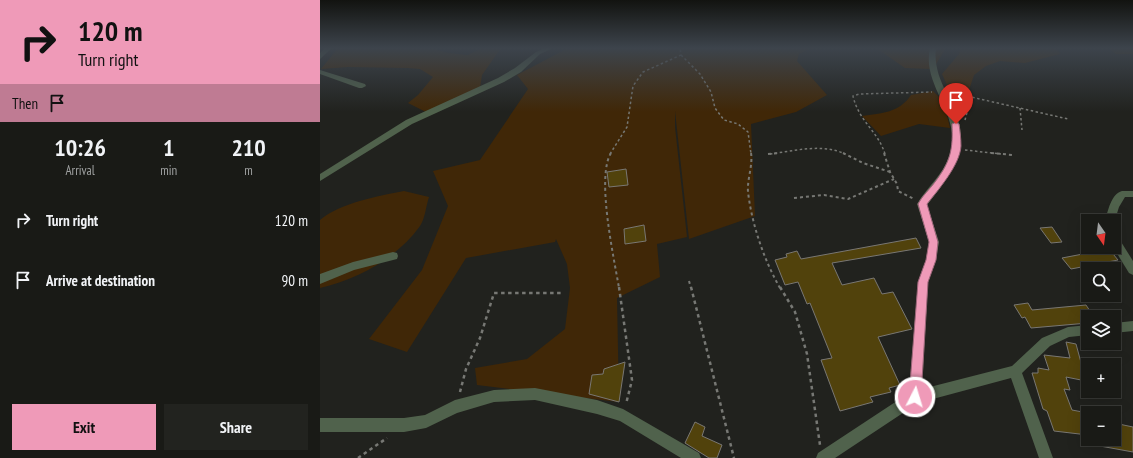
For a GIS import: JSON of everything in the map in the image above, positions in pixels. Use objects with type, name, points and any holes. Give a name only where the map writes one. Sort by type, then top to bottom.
[{"type":"street","points":[[320,178],[409,122],[502,80],[519,69]]},
{"type":"street","points":[[915,397],[923,282],[931,260],[934,242],[922,204],[943,178],[956,150],[955,122],[932,69]]},
{"type":"street","points":[[320,72],[362,86]]},
{"type":"street","points":[[1112,214],[1114,206],[1122,194],[1133,194]]},
{"type":"street","points":[[1121,251],[1133,270]]},
{"type":"street","points":[[320,279],[353,266],[393,256]]},
{"type":"street","points":[[1121,327],[1133,326]]},
{"type":"street","points":[[822,454],[915,397],[1015,371],[1046,342],[1068,332],[1081,331]]},
{"type":"street","points":[[1015,371],[1046,458]]},
{"type":"street","points":[[320,425],[404,425],[426,421],[456,407],[494,396],[535,394],[597,407],[623,416],[694,458]]},
{"type":"path","points":[[623,416],[632,380],[604,186],[608,157],[626,127],[633,86],[642,72],[648,69]]},
{"type":"path","points":[[695,69],[711,92],[715,108],[724,120],[738,124],[748,132],[752,157],[748,191],[754,225],[772,274],[795,312],[807,354],[822,454]]},
{"type":"path","points":[[922,204],[898,191],[897,184],[890,172],[881,142],[866,125],[856,109],[853,96],[859,94],[942,92]]},
{"type":"path","points":[[955,122],[964,122],[971,97],[1068,119]]},
{"type":"path","points":[[1020,108],[1022,130]]},
{"type":"path","points":[[768,154],[822,148],[837,150],[863,163],[890,172]]},
{"type":"path","points":[[956,150],[1013,155]]},
{"type":"path","points":[[794,198],[824,195],[848,199],[894,179]]},
{"type":"path","points":[[689,282],[734,458]]},
{"type":"path","points":[[456,407],[466,369],[480,338],[494,293],[564,293]]},
{"type":"path","points":[[358,458],[404,425]]},
{"type":"shaded area","points":[[421,69],[486,69],[482,75],[480,88],[428,113],[408,103],[418,95],[433,77]]},
{"type":"shaded area","points":[[528,69],[804,69],[827,95],[796,112],[751,124],[755,216],[689,239],[675,111],[675,127],[687,237],[657,244],[660,277],[617,298],[619,402],[477,385],[475,368],[527,359],[565,329],[570,288],[567,264],[556,239],[555,242],[466,258],[407,352],[369,339],[422,270],[448,206],[433,171],[480,160],[528,89],[517,75]]},
{"type":"shaded area","points":[[946,69],[982,69],[974,75],[964,105],[955,103],[942,74]]},
{"type":"shaded area","points":[[933,91],[944,102],[950,128],[919,124],[881,136],[862,116],[890,111],[901,105],[911,95]]},
{"type":"shaded area","points":[[404,191],[429,197],[422,223],[410,238],[388,258],[375,266],[348,279],[320,288],[320,220],[338,209],[360,201]]},
{"type":"building","points":[[626,169],[628,185],[609,187],[607,172]]},
{"type":"building","points":[[644,225],[646,241],[625,244],[624,229]]},
{"type":"building","points":[[1052,227],[1062,242],[1051,243],[1040,228]]},
{"type":"building","points":[[916,238],[921,248],[832,263],[842,285],[874,278],[882,294],[893,292],[912,329],[878,337],[900,385],[889,388],[891,392],[870,397],[873,402],[840,411],[821,360],[832,358],[810,303],[807,304],[798,282],[785,285],[775,260],[787,257],[786,254],[797,251],[801,259]]},
{"type":"building","points":[[1083,254],[1113,254],[1118,260],[1108,262],[1081,262],[1081,267],[1071,269],[1062,258]]},
{"type":"building","points":[[1028,303],[1032,310],[1086,305],[1089,310],[1081,310],[1081,324],[1031,328],[1025,317],[1022,318],[1014,305]]},
{"type":"building","points":[[1066,342],[1076,344],[1081,362],[1081,380],[1066,377],[1070,390],[1064,389],[1072,410],[1081,412],[1081,434],[1054,431],[1047,411],[1043,409],[1032,373],[1038,373],[1038,368],[1049,370],[1044,355],[1070,358]]},
{"type":"building","points":[[625,362],[619,402],[589,394],[592,375],[603,374],[604,369]]},
{"type":"building","points":[[695,422],[705,427],[702,436],[722,445],[717,458],[709,458],[685,443]]},
{"type":"building","points":[[1121,424],[1133,427],[1133,452],[1100,446],[1121,446]]},
{"type":"route","points":[[915,397],[923,282],[931,260],[934,242],[922,204],[939,184],[950,165],[957,147],[956,124]]}]
